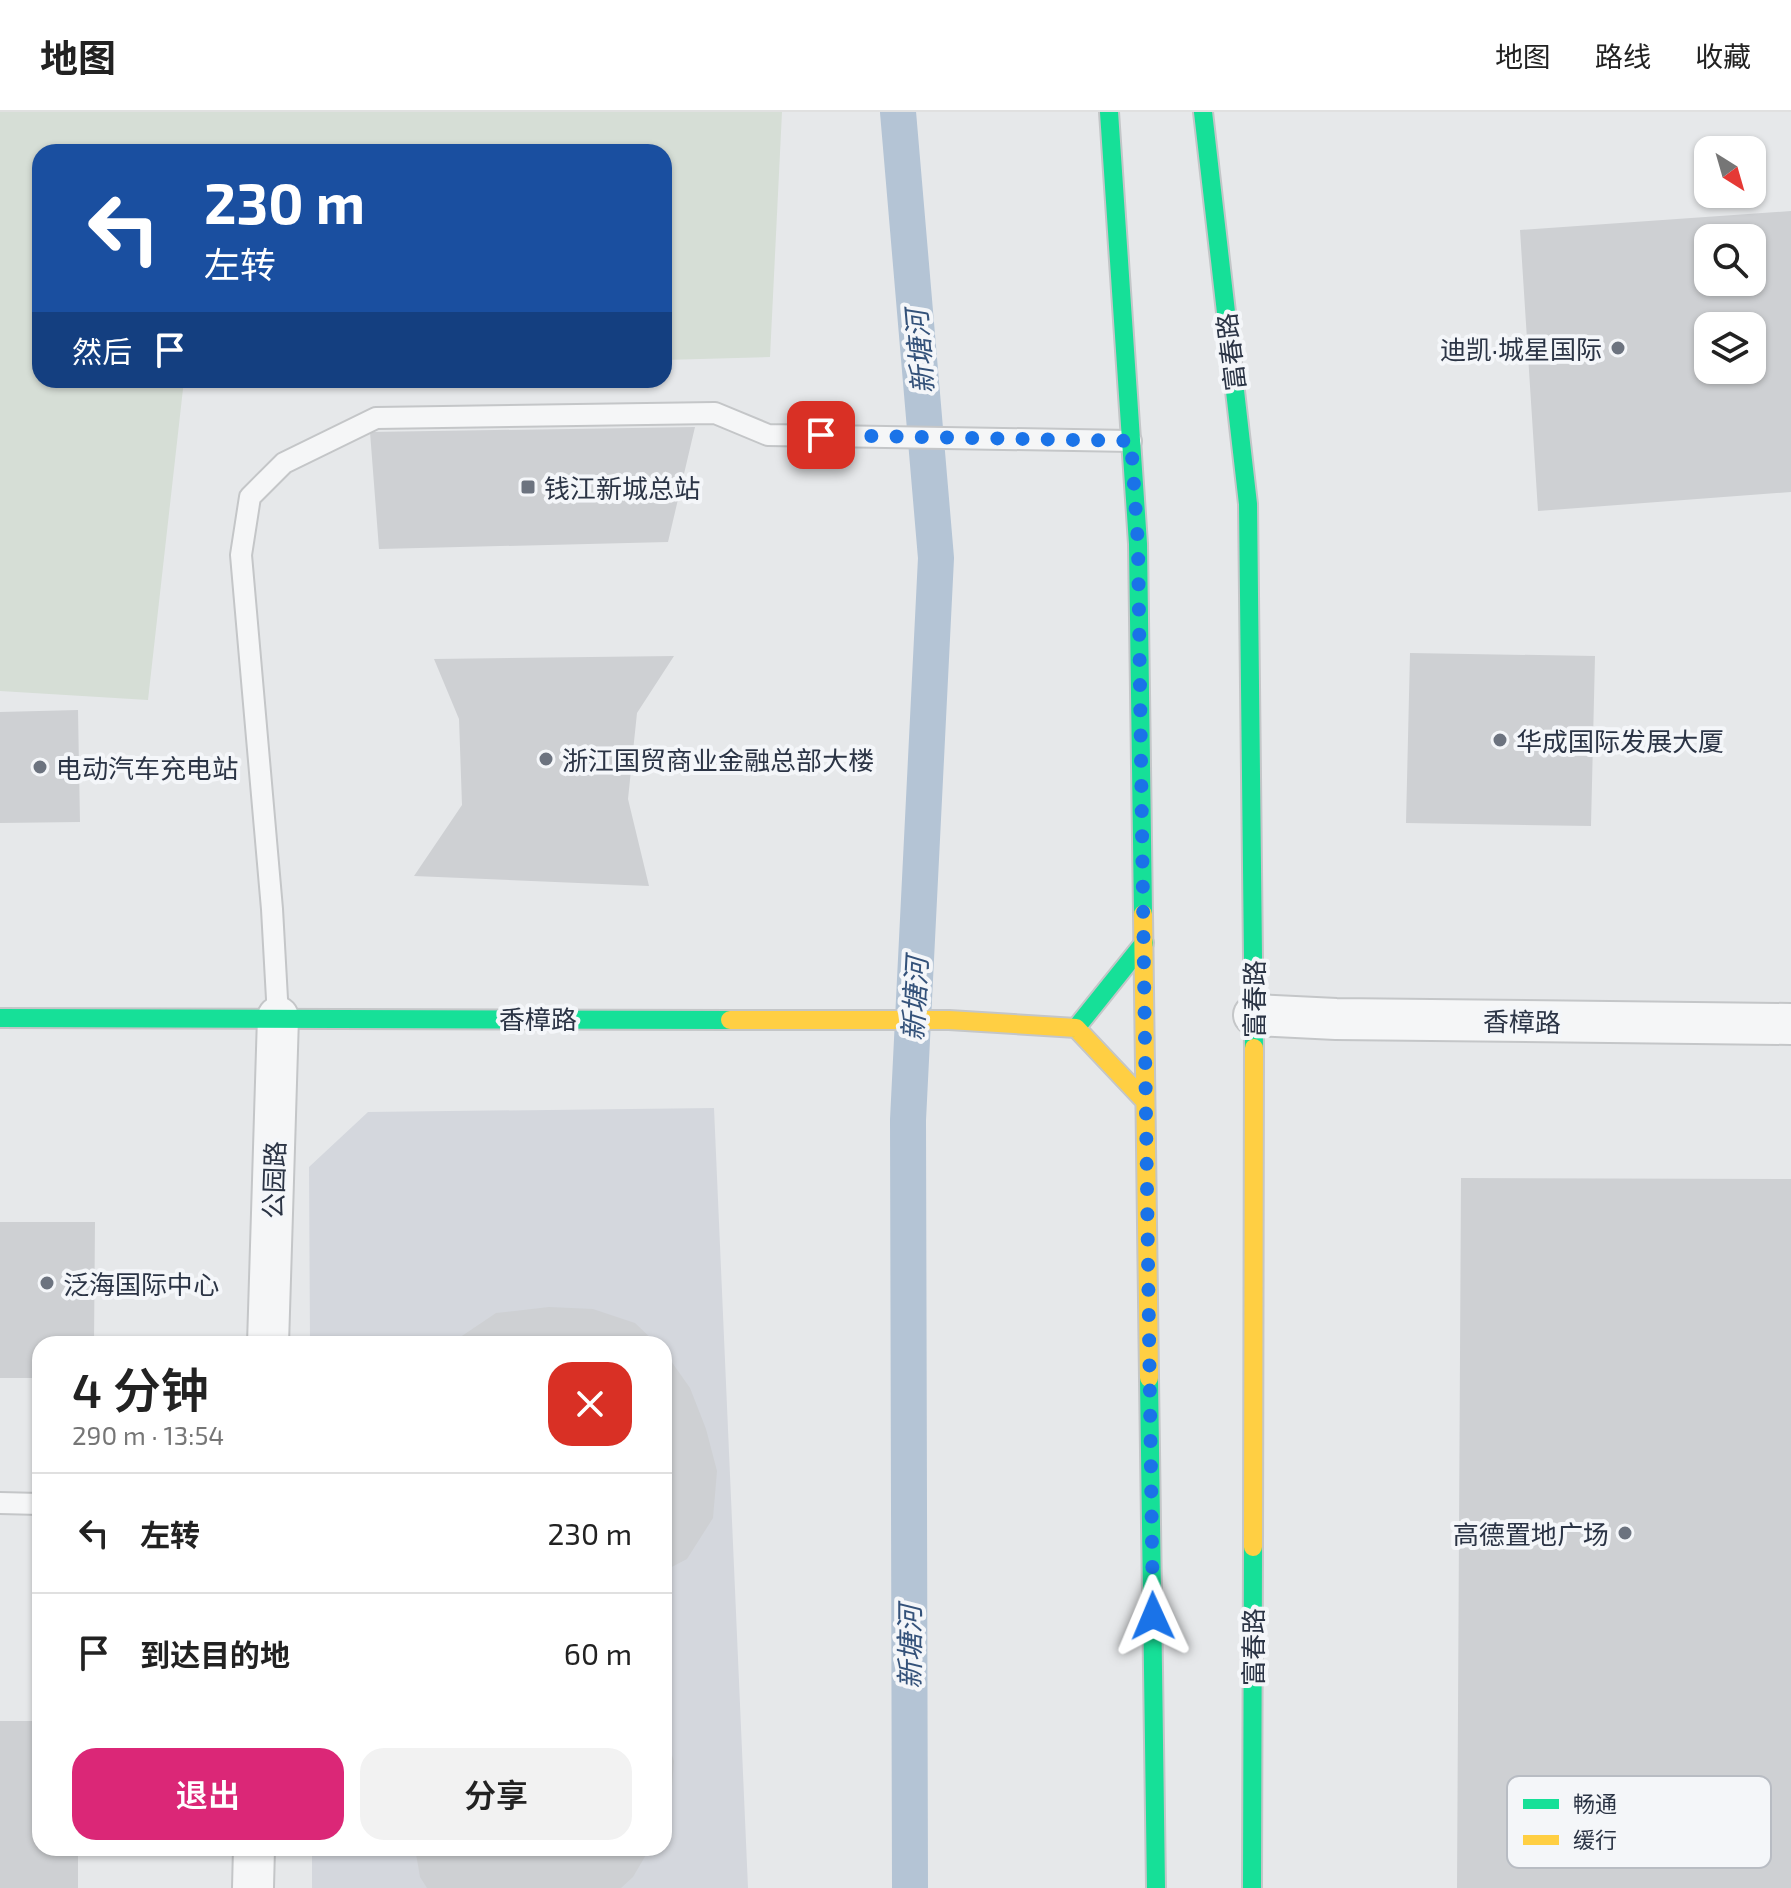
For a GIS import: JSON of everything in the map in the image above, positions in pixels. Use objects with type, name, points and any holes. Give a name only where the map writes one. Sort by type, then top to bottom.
[{"type":"main road","points":[[1109,112],[1138,544],[1156,1888]]},
{"type":"main road","name":"富春路","points":[[1203,112],[1248,504],[1254,1015],[1252,1888]]},
{"type":"main road","points":[[1144,943],[1076,1028],[1145,1101]]},
{"type":"main road","name":"香樟路","points":[[0,1018],[949,1020],[1076,1028]]},
{"type":"street","name":"香樟路","points":[[1254,1015],[1336,1019],[1791,1024]]},
{"type":"street","name":"公园路","points":[[268,1336],[278,1017]]},
{"type":"street","points":[[253,1888],[254,1856]]},
{"type":"lane","points":[[278,1017],[272,909],[241,555],[250,497],[284,463],[376,418],[715,413],[768,435],[1131,441]]},
{"type":"lane","points":[[0,1503],[32,1504]]},
{"type":"shaded area","points":[[0,112],[782,112],[770,357],[672,360],[672,144],[32,144],[32,388],[183,388],[148,700],[0,691]]},
{"type":"shaded area","points":[[714,1108],[748,1888],[312,1888],[312,1856],[672,1856],[672,1336],[310,1336],[309,1167],[368,1112]]},
{"type":"building","name":"迪凯·城星国际","points":[[1791,211],[1791,492],[1538,511],[1520,230]]},
{"type":"building","name":"钱江新城总站","points":[[695,427],[668,542],[379,549],[370,432]]},
{"type":"building","name":"华成国际发展大厦","points":[[1410,653],[1595,656],[1591,826],[1406,823]]},
{"type":"building","name":"浙江国贸商业金融总部大楼","points":[[674,656],[637,713],[628,799],[649,886],[414,876],[462,805],[459,719],[434,659]]},
{"type":"building","name":"电动汽车充电站","points":[[78,710],[80,822],[0,823],[0,712]]},
{"type":"building","name":"高德置地广场","points":[[1461,1178],[1791,1179],[1791,1888],[1457,1888]]},
{"type":"building","name":"泛海国际中心","points":[[0,1222],[95,1222],[94,1336],[32,1336],[32,1378],[0,1378]]},
{"type":"building","points":[[549,1307],[593,1309],[635,1323],[649,1336],[462,1336],[496,1313]]},
{"type":"building","points":[[672,1362],[690,1388],[706,1429],[717,1471],[713,1518],[687,1559],[672,1567]]},
{"type":"building","points":[[0,1721],[32,1721],[32,1856],[78,1856],[78,1888],[0,1888]]},
{"type":"building","points":[[416,1856],[645,1856],[633,1877],[621,1888],[427,1888],[420,1877]]},
{"type":"waterway","name":"新塘河","points":[[898,112],[936,558],[908,1120],[910,1888]]},
{"type":"traffic: fast","points":[[1109,112],[1138,544],[1143,914]]},
{"type":"traffic: fast","points":[[1203,112],[1248,504],[1254,1048]]},
{"type":"traffic: fast","points":[[1076,1028],[1144,943]]},
{"type":"traffic: fast","points":[[0,1018],[730,1020]]},
{"type":"traffic: fast","points":[[1149,1378],[1156,1888]]},
{"type":"traffic: fast","points":[[1252,1888],[1253,1547]]},
{"type":"traffic: slow","points":[[1143,914],[1149,1378]]},
{"type":"traffic: slow","points":[[730,1020],[949,1020],[1076,1028],[1145,1101]]},
{"type":"traffic: slow","points":[[1253,1547],[1254,1048]]},
{"type":"place","name":"迪凯·城星国际","points":[[1618,348]]},
{"type":"place","name":"钱江新城总站","points":[[528,487]]},
{"type":"place","name":"华成国际发展大厦","points":[[1500,740]]},
{"type":"place","name":"浙江国贸商业金融总部大楼","points":[[546,759]]},
{"type":"place","name":"电动汽车充电站","points":[[40,767]]},
{"type":"place","name":"泛海国际中心","points":[[47,1283]]},
{"type":"place","name":"高德置地广场","points":[[1625,1533]]},
{"type":"route","points":[[821,435],[1131,441],[1138,544],[1153,1616]]}]
